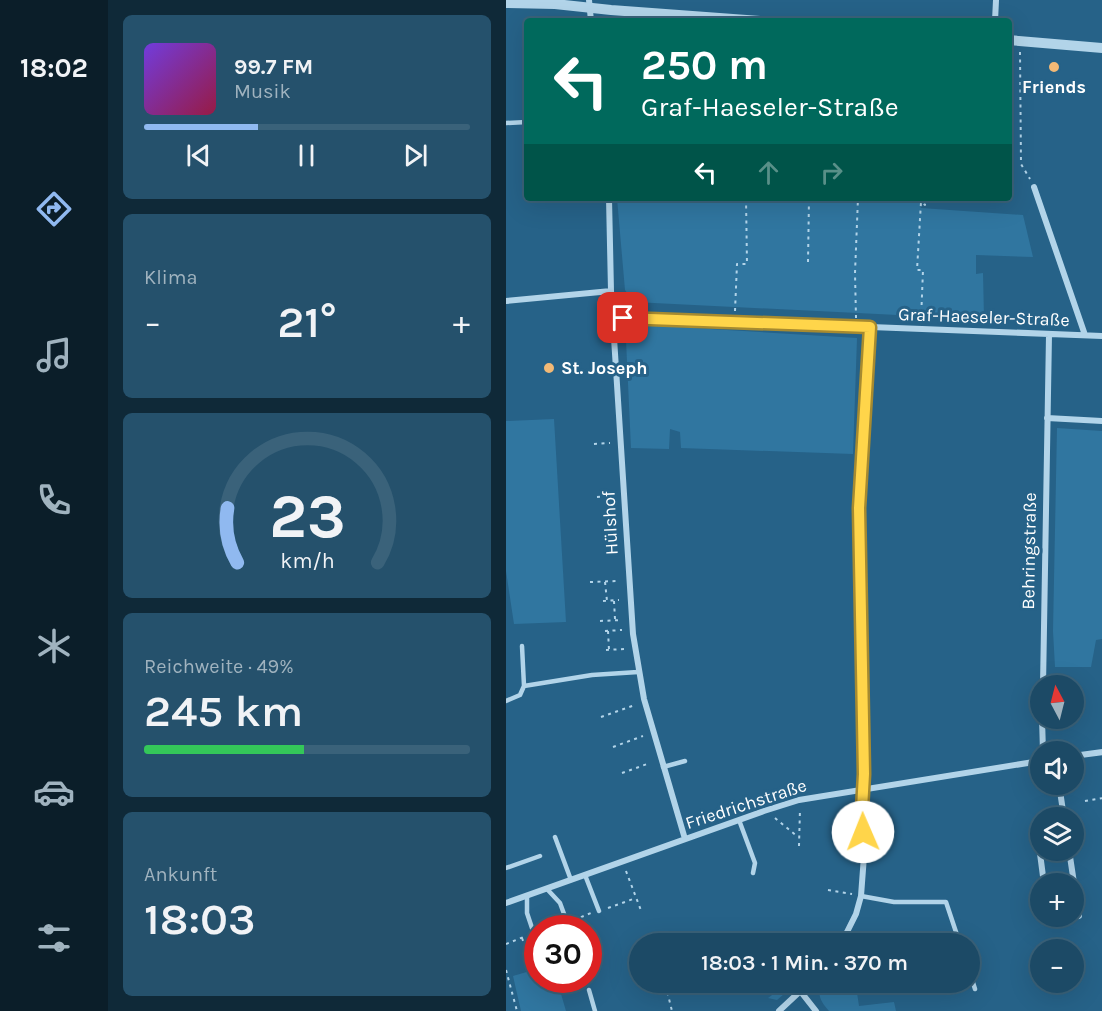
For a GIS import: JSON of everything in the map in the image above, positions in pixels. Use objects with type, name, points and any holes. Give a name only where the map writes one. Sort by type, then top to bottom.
[{"type":"street","points":[[995,18],[996,0]]},
{"type":"street","points":[[506,3],[590,4],[730,18]]},
{"type":"street","points":[[1014,41],[1103,48]]},
{"type":"street","points":[[1034,187],[1085,335]]},
{"type":"street","name":"Hülshof","points":[[608,201],[611,291],[633,634],[638,672],[685,839]]},
{"type":"street","points":[[506,302],[611,291]]},
{"type":"street","name":"Graf-Haeseler-Straße","points":[[613,317],[1103,336]]},
{"type":"street","points":[[846,933],[856,914],[864,856],[859,508],[870,327]]},
{"type":"street","name":"Behringstraße","points":[[1043,675],[1049,335]]},
{"type":"street","points":[[1048,418],[1103,422]]},
{"type":"street","points":[[1084,755],[1103,752]]},
{"type":"street","name":"Friedrichstraße","points":[[506,903],[799,800],[1030,763]]},
{"type":"street","points":[[779,1011],[800,993]]},
{"type":"street","points":[[802,993],[816,1011]]},
{"type":"lane","points":[[506,123],[524,122]]},
{"type":"lane","points":[[506,701],[521,695],[524,686],[522,646]]},
{"type":"lane","points":[[524,686],[592,675],[638,672]]},
{"type":"lane","points":[[663,767],[685,761]]},
{"type":"lane","points":[[739,820],[755,863],[753,873]]},
{"type":"lane","points":[[555,837],[571,880]]},
{"type":"lane","points":[[506,868],[540,856]]},
{"type":"lane","points":[[585,875],[599,910]]},
{"type":"lane","points":[[547,889],[560,903],[564,915]]},
{"type":"lane","points":[[858,895],[894,902],[946,902],[956,933]]},
{"type":"lane","points":[[527,896],[528,915]]},
{"type":"lane","points":[[590,993],[595,1011]]},
{"type":"path","points":[[1014,41],[1021,164],[1034,187]]},
{"type":"path","points":[[735,321],[737,264],[747,264],[746,201]]},
{"type":"path","points":[[808,262],[809,201]]},
{"type":"path","points":[[857,327],[855,273],[858,201]]},
{"type":"path","points":[[921,330],[923,270],[917,270],[921,202],[925,205],[925,201]]},
{"type":"path","points":[[594,444],[610,443]]},
{"type":"path","points":[[597,497],[613,496]]},
{"type":"path","points":[[590,582],[618,581]]},
{"type":"path","points":[[605,582],[605,601],[619,600]]},
{"type":"path","points":[[614,601],[615,620]]},
{"type":"path","points":[[600,621],[621,620]]},
{"type":"path","points":[[622,630],[607,631],[607,650],[624,649]]},
{"type":"path","points":[[601,717],[635,705]]},
{"type":"path","points":[[613,747],[643,736]]},
{"type":"path","points":[[622,773],[650,763]]},
{"type":"path","points":[[1085,801],[1103,798]]},
{"type":"path","points":[[799,800],[799,846]]},
{"type":"path","points":[[775,818],[799,838]]},
{"type":"path","points":[[626,871],[642,913]]},
{"type":"path","points":[[828,890],[858,895]]},
{"type":"path","points":[[506,944],[522,938],[524,943]]},
{"type":"path","points":[[506,970],[517,1011]]},
{"type":"path","points":[[669,993],[672,1011]]},
{"type":"shaded area","points":[[617,201],[919,201],[921,208],[1023,215],[1033,257],[976,255],[976,274],[983,273],[984,318],[634,302],[625,290]]},
{"type":"shaded area","points":[[645,325],[857,338],[853,454],[681,448],[680,432],[670,429],[669,449],[631,448],[626,340]]},
{"type":"shaded area","points":[[554,419],[566,622],[514,624],[506,571],[506,421]]},
{"type":"shaded area","points":[[1057,428],[1102,431],[1102,639],[1096,640],[1091,667],[1055,667],[1053,631]]},
{"type":"shaded area","points":[[524,973],[524,993],[561,993],[566,1011],[521,1011],[513,976]]},
{"type":"shaded area","points":[[775,993],[785,993],[777,1000],[768,998]]},
{"type":"shaded area","points":[[857,993],[859,1006],[894,1002],[896,1011],[829,1011],[820,994]]},
{"type":"place","name":"Friends","points":[[1054,67]]},
{"type":"place","name":"St. Joseph","points":[[549,368]]},
{"type":"route","points":[[623,318],[870,327],[859,508],[863,832]]}]
